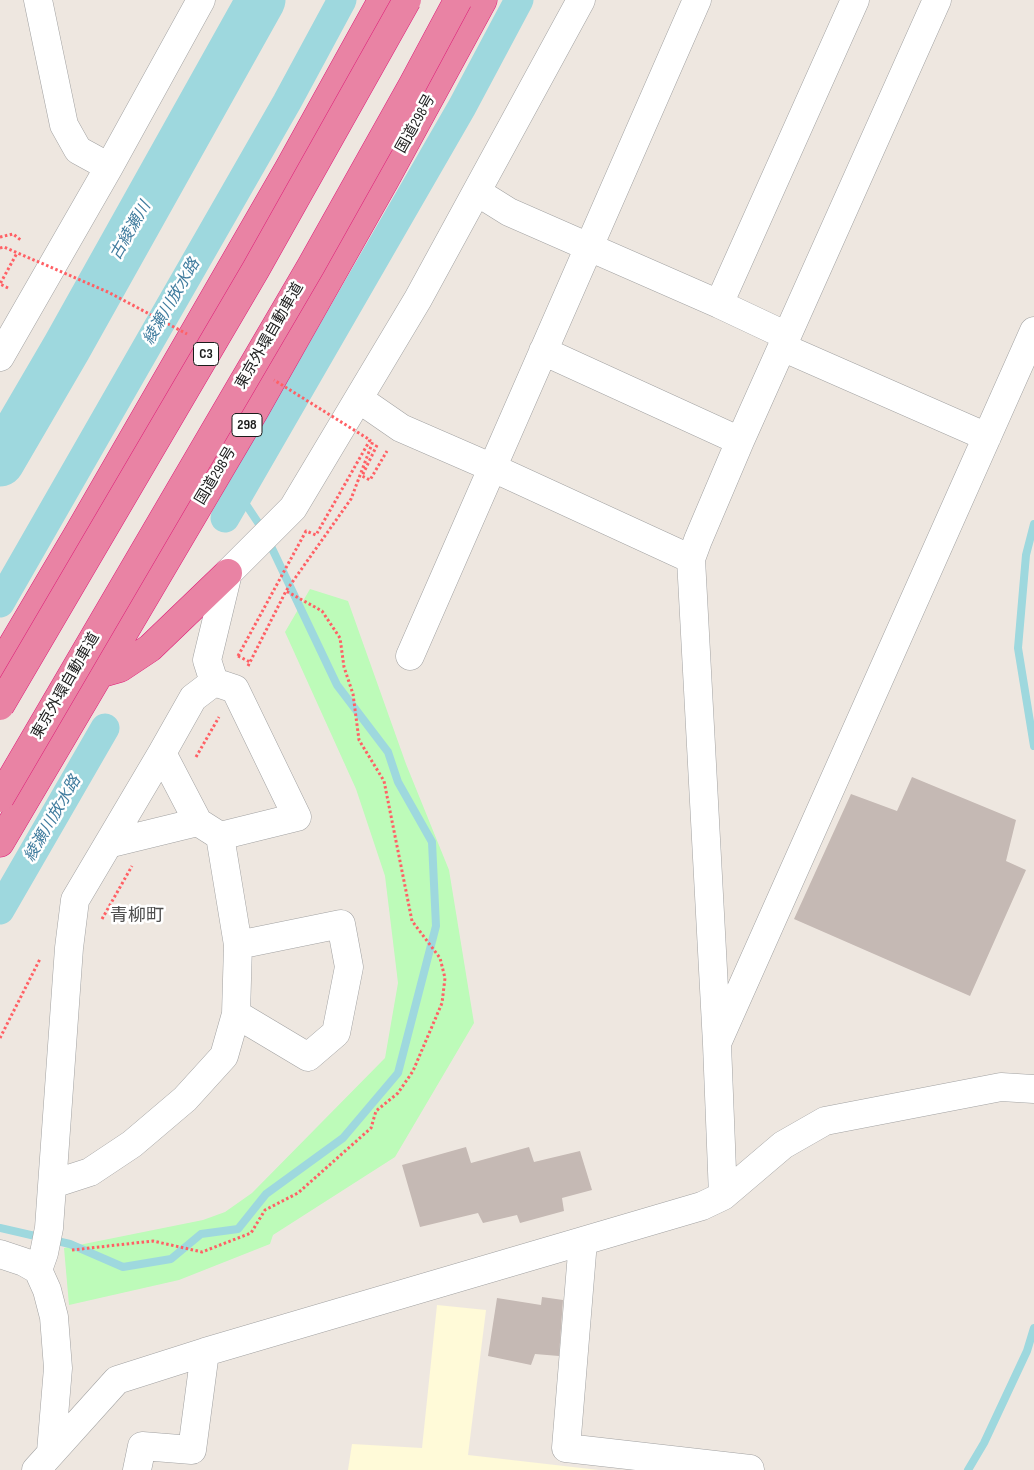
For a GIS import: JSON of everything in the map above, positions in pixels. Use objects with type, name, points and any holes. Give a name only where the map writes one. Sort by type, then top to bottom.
[{"type":"highway","points":[[0,666],[289,168],[382,0]]},
{"type":"highway","name":"C3","points":[[0,706],[256,269],[407,0]]},
{"type":"highway","name":"東京外環自動車道","points":[[0,798],[311,266],[458,0]]},
{"type":"highway","name":"国道298号","points":[[0,843],[255,410],[483,0]]},
{"type":"highway","points":[[99,674],[120,668],[150,648],[228,573]]},
{"type":"street","points":[[38,0],[64,125],[78,150],[109,168]]},
{"type":"street","points":[[0,357],[109,168],[201,0]]},
{"type":"street","points":[[214,682],[207,660],[228,573],[293,508],[418,299],[581,0]]},
{"type":"street","points":[[410,656],[697,0]]},
{"type":"street","points":[[719,304],[855,0]]},
{"type":"street","points":[[723,1196],[692,559],[698,540],[740,441],[937,0]]},
{"type":"street","points":[[477,192],[509,212],[719,304],[785,342],[987,437]]},
{"type":"street","points":[[717,1044],[1034,331]]},
{"type":"street","points":[[543,351],[740,441]]},
{"type":"street","points":[[359,400],[401,428],[692,559]]},
{"type":"street","points":[[38,1270],[50,1228],[69,948],[75,900],[193,698],[214,682]]},
{"type":"street","points":[[108,844],[297,817],[235,689],[214,682]]},
{"type":"street","points":[[53,1184],[90,1172],[132,1144],[185,1099],[224,1056],[236,1014],[238,945],[209,829],[162,753]]},
{"type":"street","points":[[236,1014],[308,1057],[336,1033],[348,967],[341,924],[238,945]]},
{"type":"street","points":[[43,1463],[117,1380],[205,1352],[702,1206],[723,1196],[783,1145],[825,1121],[1001,1087],[1034,1089]]},
{"type":"street","points":[[583,1241],[566,1448],[750,1469]]},
{"type":"street","points":[[0,1254],[24,1262],[38,1270],[47,1290],[54,1317],[58,1368],[43,1463]]},
{"type":"street","points":[[137,1470],[142,1446],[192,1450],[205,1352]]},
{"type":"path","points":[[0,237],[13,234],[22,241]]},
{"type":"path","points":[[26,258],[30,250]]},
{"type":"path","points":[[13,280],[8,288],[0,284],[17,253]]},
{"type":"path","points":[[370,440],[378,444],[362,476],[370,480],[401,428]]},
{"type":"path","points":[[238,656],[250,662]]},
{"type":"shaded area","points":[[437,1305],[486,1310],[468,1455],[599,1470],[348,1470],[352,1444],[422,1448]]},
{"type":"green space","points":[[310,589],[348,601],[406,764],[449,870],[474,1023],[395,1157],[273,1235],[270,1244],[179,1280],[69,1305],[64,1248],[203,1220],[225,1212],[252,1193],[385,1058],[398,983],[385,876],[356,789],[285,632]]},
{"type":"building","points":[[912,777],[1016,820],[1006,861],[1026,870],[970,996],[794,919],[851,794],[897,811]]},
{"type":"building","points":[[466,1147],[471,1163],[529,1147],[534,1162],[580,1151],[592,1190],[562,1198],[564,1211],[520,1223],[517,1215],[483,1223],[478,1213],[420,1227],[402,1165]]},
{"type":"building","points":[[542,1297],[563,1300],[559,1356],[535,1354],[531,1365],[488,1356],[497,1298],[541,1305]]},
{"type":"waterway","name":"古綾瀬川","points":[[0,462],[67,347],[261,0]]},
{"type":"waterway","name":"綾瀬川放水路","points":[[0,603],[287,102],[342,0]]},
{"type":"waterway","name":"綾瀬川放水路","points":[[225,518],[462,107],[519,0]]},
{"type":"waterway","points":[[239,494],[263,530]]},
{"type":"waterway","points":[[1034,524],[1026,555],[1018,648],[1034,746]]},
{"type":"waterway","points":[[0,1228],[70,1244],[123,1267],[171,1259],[201,1234],[238,1229],[266,1194],[343,1138],[398,1073],[436,926],[432,842],[398,782],[388,752],[337,685],[268,540]]},
{"type":"waterway","name":"綾瀬川放水路","points":[[0,910],[105,728]]},
{"type":"waterway","points":[[968,1470],[984,1443],[1027,1351],[1034,1328]]},
{"type":"district","name":"青柳町","points":[[137,916]]}]
